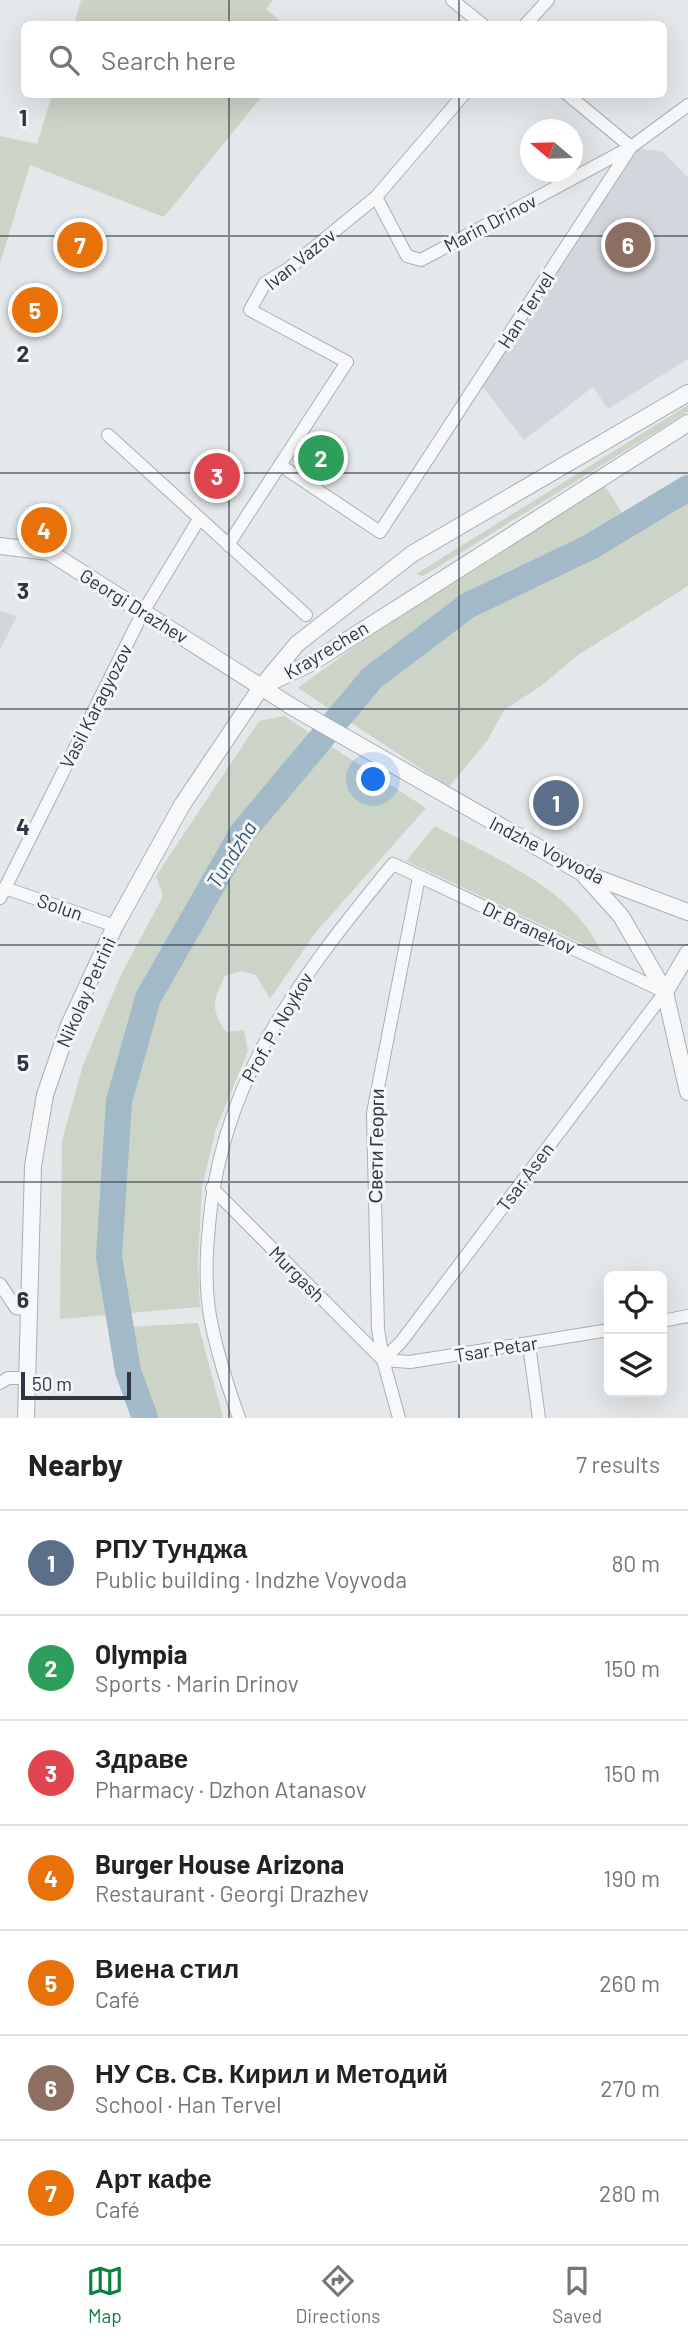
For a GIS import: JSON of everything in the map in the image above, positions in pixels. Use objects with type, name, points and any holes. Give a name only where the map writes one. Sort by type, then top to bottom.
[{"type":"street","points":[[452,0],[478,21]]},
{"type":"street","points":[[529,21],[548,0]]},
{"type":"street","points":[[376,197],[461,98]]},
{"type":"street","points":[[572,98],[631,147]]},
{"type":"street","name":"Han Tervel","points":[[280,465],[380,532],[631,147],[685,112]]},
{"type":"street","name":"Marin Drinov","points":[[376,197],[407,256],[421,260],[631,147]]},
{"type":"street","name":"Ivan Vazov","points":[[280,465],[347,362],[250,310],[265,283],[288,269],[376,197]]},
{"type":"street","name":"Krayrechen","points":[[262,686],[297,644],[412,554],[688,393]]},
{"type":"street","name":"Krayrechen","points":[[262,686],[313,662],[688,423]]},
{"type":"street","points":[[108,435],[306,615]]},
{"type":"street","points":[[228,545],[280,465]]},
{"type":"street","name":"Vasil Karagyozov","points":[[2,893],[143,612],[199,519]]},
{"type":"street","name":"Georgi Drazhev","points":[[0,546],[49,552],[294,708]]},
{"type":"street","name":"Nikolay Petrini","points":[[26,1418],[33,1166],[45,1095],[69,1026],[115,926],[182,805],[262,686]]},
{"type":"street","name":"Indzhe Voyvoda","points":[[294,708],[581,872],[688,912]]},
{"type":"street","name":"Dr Branekov","points":[[393,864],[665,992]]},
{"type":"street","name":"Prof. P. Noykov","points":[[239,1418],[223,1372],[209,1314],[206,1259],[212,1188],[225,1130],[253,1061],[324,949],[393,864]]},
{"type":"street","points":[[581,872],[621,916],[665,992],[684,1058],[688,1093]]},
{"type":"street","name":"Свети Георги","points":[[399,1418],[383,1360],[378,1329],[373,1113],[378,1075],[419,877]]},
{"type":"street","name":"Solun","points":[[2,893],[115,926]]},
{"type":"street","points":[[665,992],[688,953]]},
{"type":"street","name":"Tsar Asen","points":[[383,1360],[401,1342],[665,992]]},
{"type":"street","name":"Murgash","points":[[212,1188],[383,1360]]},
{"type":"street","points":[[0,1284],[18,1309],[29,1310]]},
{"type":"street","points":[[667,1320],[688,1316]]},
{"type":"street","name":"Tsar Petar","points":[[383,1360],[411,1362],[604,1331]]},
{"type":"street","points":[[529,1345],[539,1418]]},
{"type":"street","points":[[0,1383],[8,1378],[28,1378]]},
{"type":"shaded area","points":[[631,147],[663,152],[688,178],[688,359],[608,409],[593,387],[524,440],[479,382]]},
{"type":"shaded area","points":[[0,611],[17,616],[0,650]]},
{"type":"green space","points":[[81,0],[273,0],[266,9],[280,21],[75,21]]},
{"type":"green space","points":[[51,98],[261,98],[164,217],[30,165],[0,263],[0,136],[37,144]]},
{"type":"green space","points":[[688,405],[688,412],[423,576],[416,574]]},
{"type":"green space","points":[[688,478],[688,586],[578,655],[541,686],[504,710],[487,741],[449,787],[298,688],[450,577],[601,480],[624,516]]},
{"type":"green space","points":[[284,716],[426,808],[316,932],[270,999],[256,975],[241,971],[225,976],[216,998],[217,1017],[226,1032],[244,1030],[248,1051],[216,1129],[202,1187],[198,1262],[200,1307],[60,1319],[62,1141],[83,1065],[120,977],[163,896],[156,876],[259,721]]},
{"type":"green space","points":[[435,826],[506,863],[552,893],[572,910],[589,930],[602,953],[406,861]]},
{"type":"green space","points":[[198,1323],[223,1418],[135,1418],[121,1377],[114,1328]]},
{"type":"waterway","name":"Tundzha","points":[[145,1418],[128,1371],[109,1257],[119,1101],[148,998],[242,833],[372,678],[467,606],[590,547],[688,488]]},
{"type":"place","name":"Арт кафе","points":[[80,245]]},
{"type":"place","name":"НУ Св. Св. Кирил и Методий","points":[[628,245]]},
{"type":"place","name":"Виена стил","points":[[35,310]]},
{"type":"place","name":"Olympia","points":[[321,458]]},
{"type":"place","name":"Здраве","points":[[217,476]]},
{"type":"place","name":"Burger House Arizona","points":[[44,530]]},
{"type":"place","name":"РПУ Тунджа","points":[[556,803]]}]
